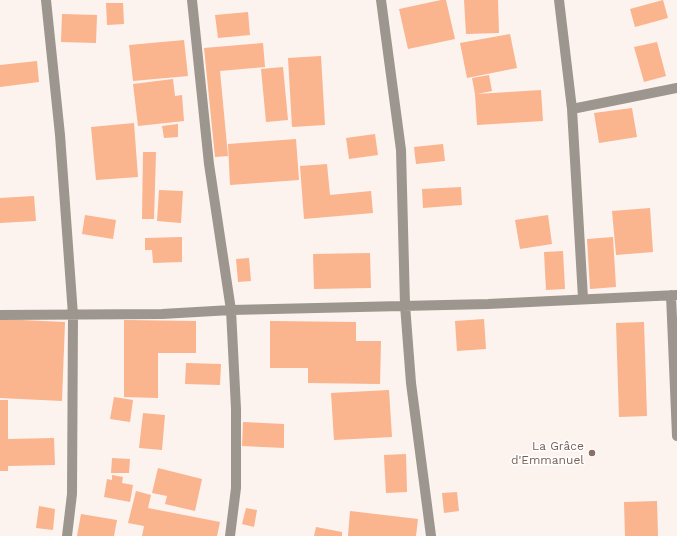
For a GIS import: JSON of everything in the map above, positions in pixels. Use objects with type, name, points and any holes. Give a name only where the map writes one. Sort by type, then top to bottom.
[{"type":"street","points":[[46,0],[60,135],[73,315],[72,480],[67,536]]},
{"type":"street","points":[[192,0],[209,164],[231,310],[236,409],[236,488],[230,536]]},
{"type":"street","points":[[381,0],[401,150],[405,305],[411,383],[431,536]]},
{"type":"street","points":[[559,0],[572,109],[583,298]]},
{"type":"street","points":[[572,109],[677,88]]},
{"type":"street","points":[[0,315],[162,314],[231,310],[488,304],[583,298],[674,295],[677,436]]},
{"type":"building","points":[[446,0],[455,39],[408,49],[399,9]]},
{"type":"building","points":[[464,0],[498,0],[499,33],[466,34]]},
{"type":"building","points":[[663,0],[668,18],[635,27],[630,9]]},
{"type":"building","points":[[106,3],[123,3],[124,24],[107,25]]},
{"type":"building","points":[[248,12],[250,35],[218,38],[215,15]]},
{"type":"building","points":[[62,14],[97,15],[96,43],[61,42]]},
{"type":"building","points":[[510,34],[517,68],[467,78],[460,43]]},
{"type":"building","points":[[184,40],[188,76],[133,81],[129,45]]},
{"type":"building","points":[[657,42],[666,76],[644,82],[634,47]]},
{"type":"building","points":[[263,43],[265,67],[220,71],[228,156],[215,157],[204,48]]},
{"type":"building","points":[[321,56],[325,125],[292,127],[288,58]]},
{"type":"building","points":[[37,61],[39,82],[0,87],[0,65]]},
{"type":"building","points":[[283,67],[288,120],[266,122],[261,69]]},
{"type":"building","points":[[489,75],[492,91],[477,94],[541,90],[543,121],[477,125],[475,94],[472,78]]},
{"type":"building","points":[[173,79],[175,96],[182,95],[184,121],[138,126],[133,84]]},
{"type":"building","points":[[632,108],[637,137],[599,143],[594,113]]},
{"type":"building","points":[[134,123],[138,177],[96,180],[91,127]]},
{"type":"building","points":[[178,124],[178,137],[164,138],[162,126]]},
{"type":"building","points":[[375,134],[378,155],[349,159],[346,138]]},
{"type":"building","points":[[296,139],[299,180],[230,185],[228,144]]},
{"type":"building","points":[[443,144],[445,161],[416,164],[414,147]]},
{"type":"building","points":[[143,152],[156,152],[154,219],[142,219]]},
{"type":"building","points":[[327,164],[330,195],[371,191],[373,213],[304,219],[300,166]]},
{"type":"building","points":[[461,187],[462,205],[423,208],[422,189]]},
{"type":"building","points":[[159,190],[183,191],[181,223],[157,221]]},
{"type":"building","points":[[34,196],[36,221],[0,223],[0,198]]},
{"type":"building","points":[[650,208],[653,252],[616,255],[612,211]]},
{"type":"building","points":[[85,215],[116,220],[113,239],[82,234]]},
{"type":"building","points":[[548,215],[552,244],[520,249],[515,220]]},
{"type":"building","points":[[182,237],[182,262],[153,263],[152,250],[145,250],[145,238]]},
{"type":"building","points":[[613,237],[616,287],[590,289],[587,239]]},
{"type":"building","points":[[563,251],[565,289],[546,290],[544,252]]},
{"type":"building","points":[[370,253],[371,288],[314,289],[313,254]]},
{"type":"building","points":[[249,258],[251,281],[238,282],[236,259]]},
{"type":"building","points":[[0,319],[65,322],[62,401],[0,398]]},
{"type":"building","points":[[484,319],[486,349],[457,351],[455,321]]},
{"type":"building","points":[[124,320],[196,321],[196,353],[158,353],[158,398],[124,397]]},
{"type":"building","points":[[270,321],[356,322],[356,341],[381,341],[380,384],[308,383],[308,368],[270,368]]},
{"type":"building","points":[[644,322],[647,416],[619,417],[616,323]]},
{"type":"building","points":[[186,363],[221,364],[220,385],[185,384]]},
{"type":"building","points":[[389,390],[392,437],[334,440],[331,393]]},
{"type":"building","points":[[114,397],[133,400],[130,422],[110,419]]},
{"type":"building","points":[[0,400],[8,400],[8,439],[54,438],[55,465],[8,466],[8,471],[0,471]]},
{"type":"building","points":[[143,413],[165,415],[162,450],[139,448]]},
{"type":"building","points":[[243,422],[284,424],[284,448],[242,446]]},
{"type":"building","points":[[406,454],[407,492],[386,493],[384,455]]},
{"type":"building","points":[[112,458],[130,459],[129,473],[111,473]]},
{"type":"building","points":[[158,468],[202,479],[195,511],[165,504],[167,496],[152,493]]},
{"type":"building","points":[[112,475],[123,477],[122,483],[133,485],[130,502],[104,497],[107,479],[112,480]]},
{"type":"building","points":[[136,491],[151,495],[148,508],[220,522],[217,536],[142,536],[144,526],[128,523]]},
{"type":"building","points":[[457,492],[459,511],[444,513],[442,493]]},
{"type":"building","points":[[657,501],[658,536],[625,536],[624,502]]},
{"type":"building","points":[[39,506],[55,509],[53,530],[36,528]]},
{"type":"building","points":[[246,508],[257,510],[254,527],[242,524]]},
{"type":"building","points":[[350,511],[418,519],[416,536],[348,536]]},
{"type":"building","points":[[81,514],[117,520],[114,536],[77,536]]},
{"type":"building","points":[[316,527],[342,532],[342,536],[314,536]]},
{"type":"place","name":"La Grâce d'Emmanuel","points":[[592,453]]}]
